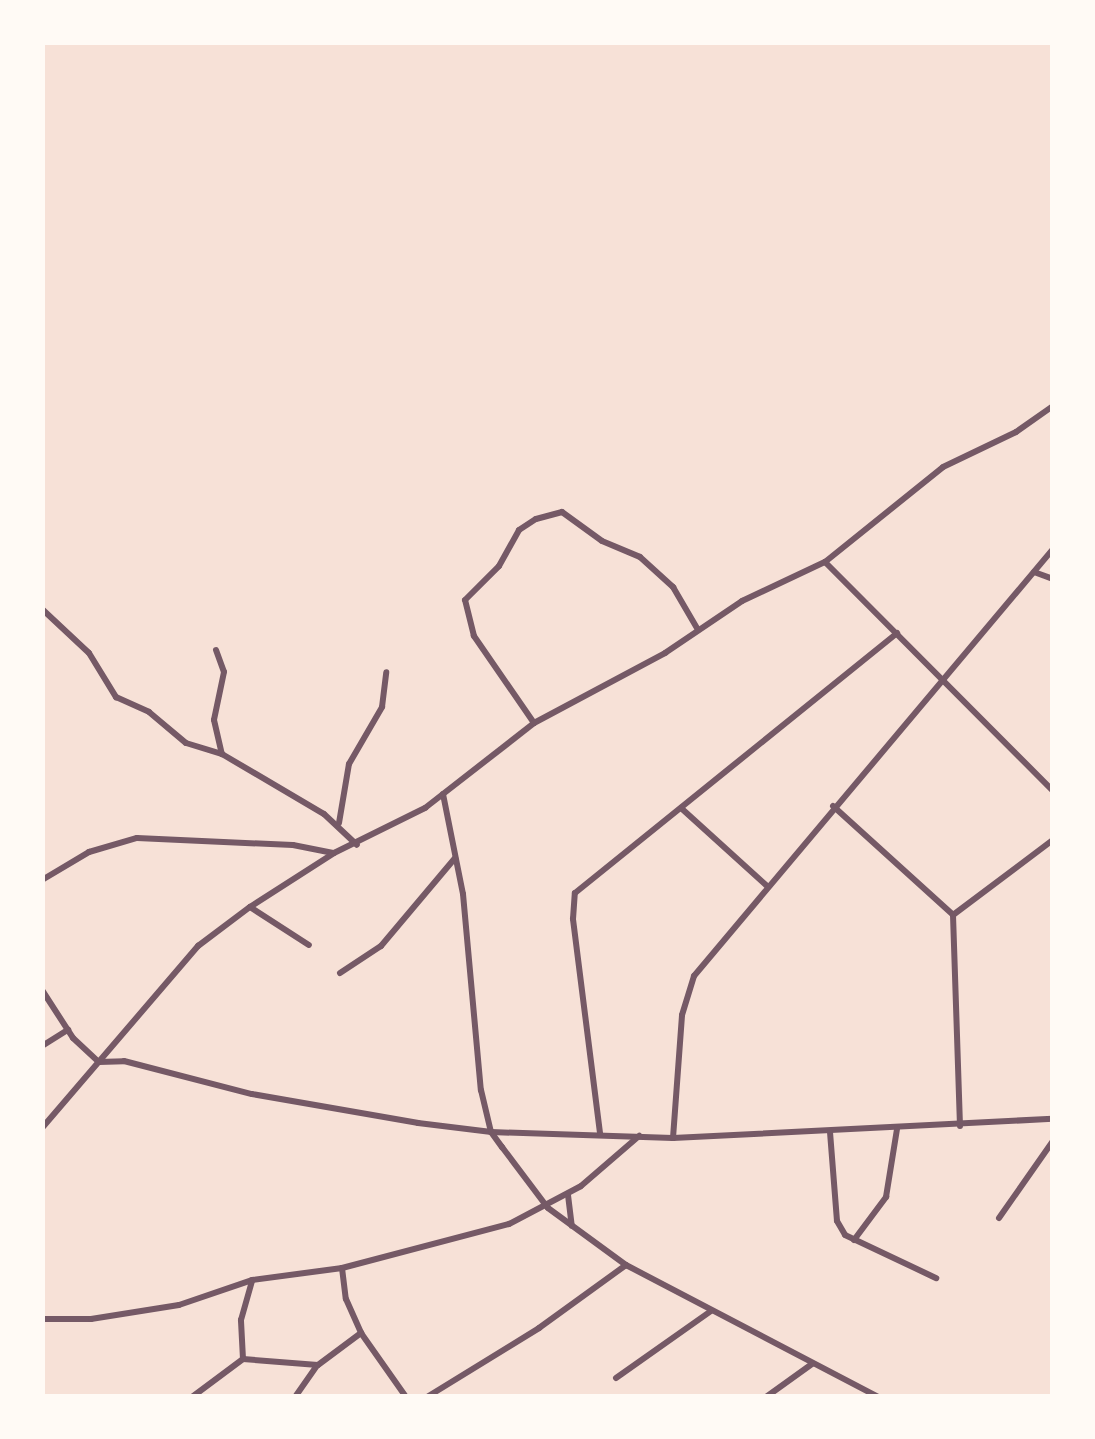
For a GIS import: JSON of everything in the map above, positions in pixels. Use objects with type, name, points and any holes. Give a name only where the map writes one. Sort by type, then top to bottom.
[{"type":"street","points":[[42,1127],[198,946],[250,907],[334,853],[357,845],[443,793],[534,723],[665,653],[697,628],[825,562],[944,467],[1052,410]]},
{"type":"street","points":[[534,723],[474,636],[465,600],[499,566],[519,530],[536,519],[562,512],[602,541],[640,557],[673,587],[697,628]]},
{"type":"street","points":[[673,1138],[687,989],[766,885],[1053,549]]},
{"type":"street","points":[[825,562],[1053,791]]},
{"type":"street","points":[[1033,572],[1053,579]]},
{"type":"street","points":[[42,609],[88,652],[116,698],[148,712],[186,743],[222,754],[338,823],[357,845]]},
{"type":"street","points":[[600,1134],[572,900],[580,887],[897,633]]},
{"type":"street","points":[[216,650],[224,672],[214,720],[222,754]]},
{"type":"street","points":[[338,823],[349,764],[382,707],[386,672]]},
{"type":"street","points":[[443,793],[491,1132],[548,1208],[626,1265],[878,1397]]},
{"type":"street","points":[[833,806],[953,915],[960,1126]]},
{"type":"street","points":[[681,808],[766,885]]},
{"type":"street","points":[[42,880],[89,852],[137,838],[293,845],[334,853]]},
{"type":"street","points":[[953,915],[1053,840]]},
{"type":"street","points":[[340,973],[356,968],[393,934],[455,857]]},
{"type":"street","points":[[250,907],[309,945]]},
{"type":"street","points":[[42,990],[68,1030],[99,1062],[124,1061],[269,1098],[491,1132],[673,1138],[1053,1120]]},
{"type":"street","points":[[42,1046],[68,1030]]},
{"type":"street","points":[[116,1042],[124,1061]]},
{"type":"street","points":[[854,1240],[886,1198],[897,1129]]},
{"type":"street","points":[[830,1132],[837,1221],[854,1240],[936,1277]]},
{"type":"street","points":[[42,1319],[91,1318],[179,1305],[252,1280],[342,1268],[509,1224],[568,1195],[639,1136]]},
{"type":"street","points":[[998,1218],[1053,1141]]},
{"type":"street","points":[[568,1195],[572,1226]]},
{"type":"street","points":[[428,1397],[539,1328],[626,1265]]},
{"type":"street","points":[[342,1268],[346,1299],[361,1334],[406,1397]]},
{"type":"street","points":[[243,1359],[241,1320],[252,1280]]},
{"type":"street","points":[[616,1378],[712,1310]]},
{"type":"street","points":[[296,1397],[318,1364],[361,1334]]},
{"type":"street","points":[[192,1397],[243,1359],[318,1364]]},
{"type":"street","points":[[766,1397],[812,1364]]}]
